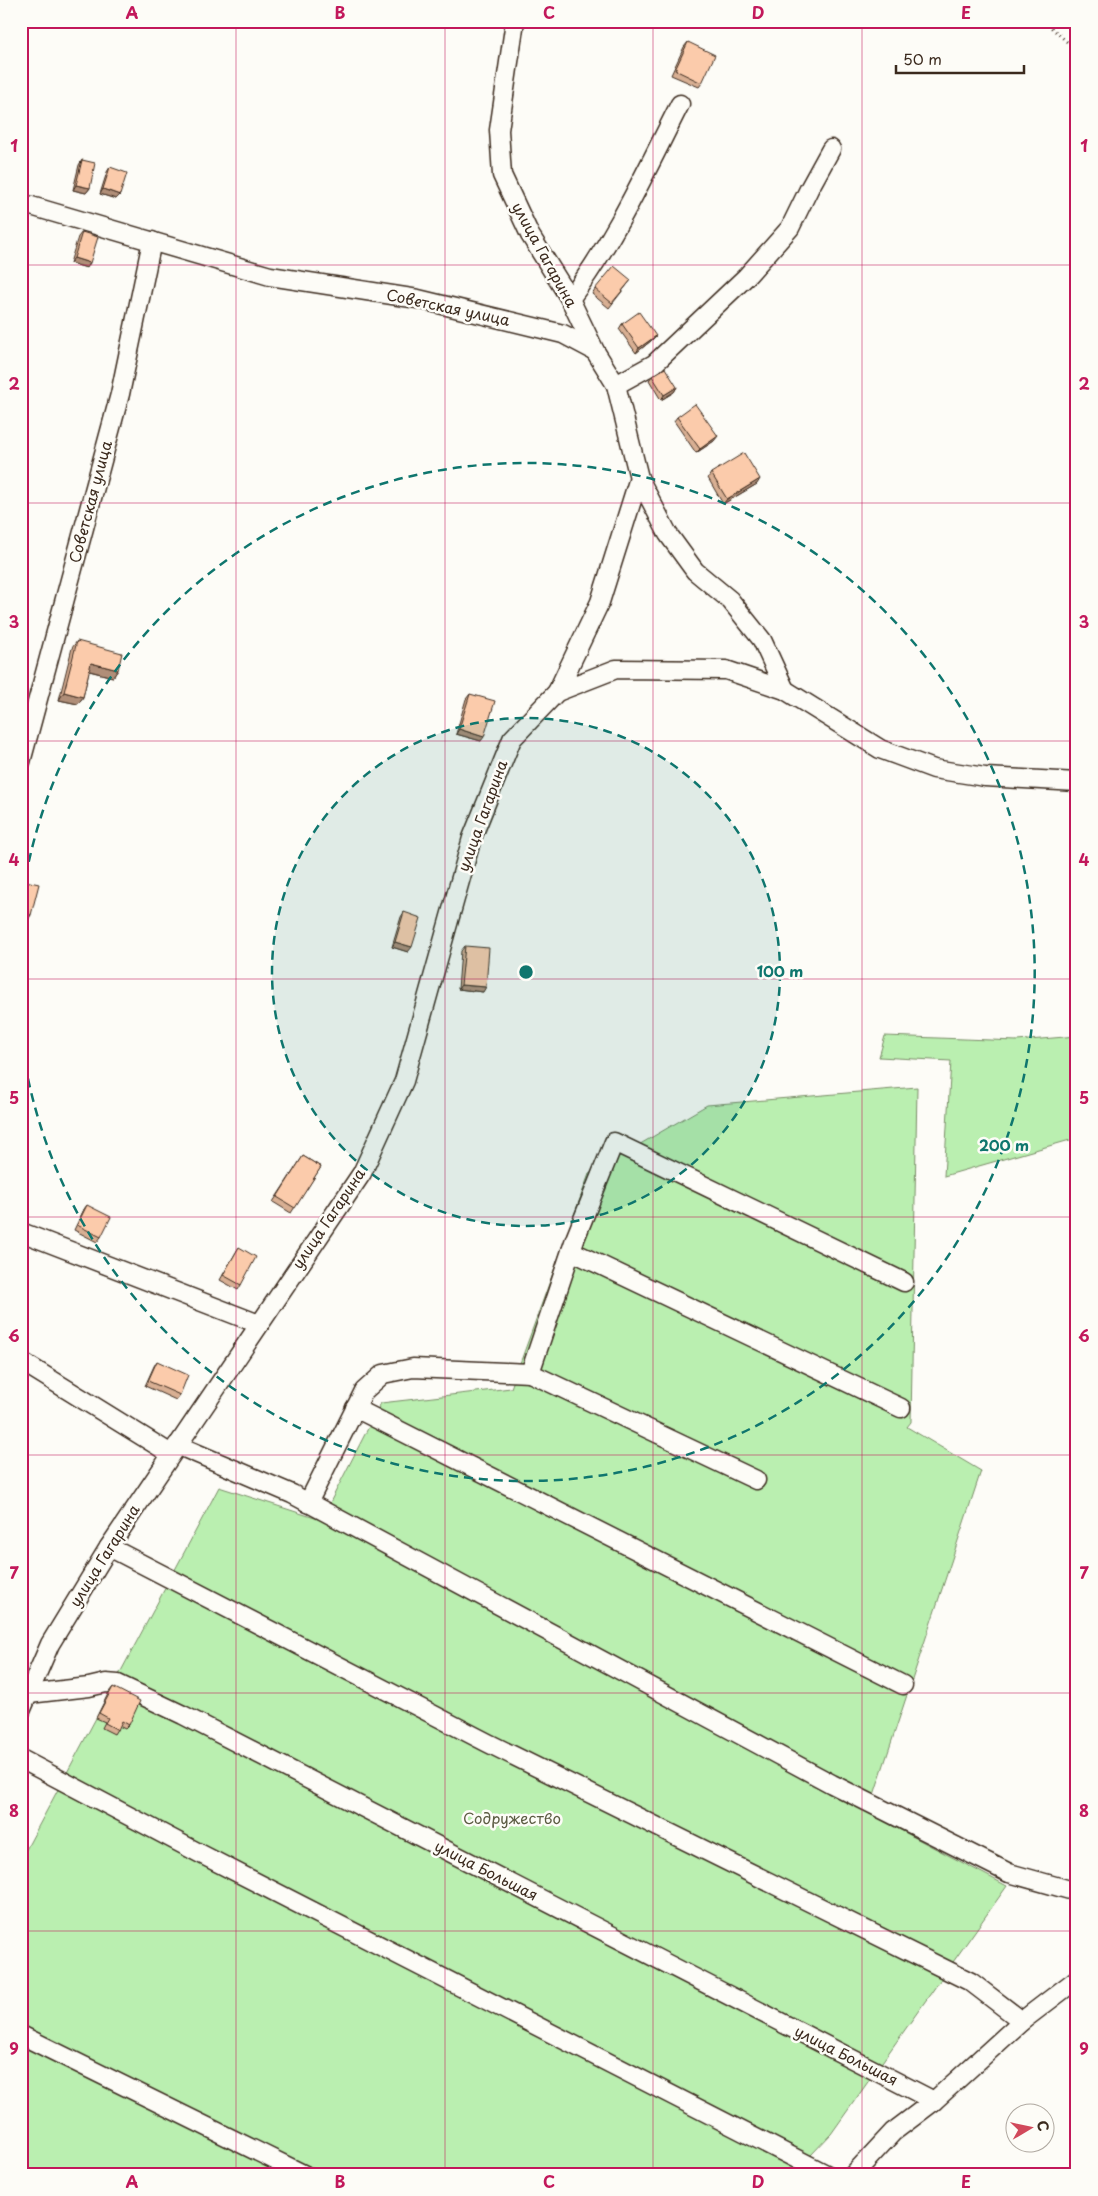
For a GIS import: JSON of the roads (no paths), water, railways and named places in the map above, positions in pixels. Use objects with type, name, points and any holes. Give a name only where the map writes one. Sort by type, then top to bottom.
[{"type":"street","name":"улица Гагарина","points":[[514,21],[499,130],[502,175],[530,235],[570,299],[595,351],[616,385],[639,478],[668,534],[695,571],[730,600],[762,640],[785,690]]},
{"type":"street","points":[[570,299],[591,271],[612,235],[680,104]]},
{"type":"street","points":[[616,385],[654,364],[746,277],[790,228],[831,149]]},
{"type":"street","name":"Советская улица","points":[[21,203],[270,276],[418,299],[563,334],[595,351]]},
{"type":"street","name":"Советская улица","points":[[21,762],[120,394],[152,241]]},
{"type":"street","name":"улица Гагарина","points":[[21,1711],[50,1644],[110,1547],[174,1449],[362,1173],[404,1081],[472,838],[512,739],[557,692],[600,602],[639,478]]},
{"type":"street","name":"улица Гагарина","points":[[557,692],[616,669],[726,670],[785,690],[880,749],[934,769],[985,777],[1077,782]]},
{"type":"street","points":[[530,1373],[571,1251],[614,1142],[904,1282]]},
{"type":"street","points":[[21,1232],[259,1324]]},
{"type":"street","points":[[571,1251],[901,1408]]},
{"type":"street","points":[[21,1361],[174,1449],[308,1503],[824,1779],[1009,1874],[1077,1892]]},
{"type":"street","points":[[308,1503],[364,1391],[383,1374],[413,1368],[530,1373],[756,1480]]},
{"type":"street","points":[[355,1408],[903,1685]]},
{"type":"street","points":[[110,1547],[488,1742],[970,1982],[1022,2021]]},
{"type":"street","name":"улица Большая","points":[[29,1694],[89,1687],[106,1683],[118,1684],[192,1719],[934,2101]]},
{"type":"street","points":[[21,1759],[199,1854],[828,2175]]},
{"type":"street","points":[[853,2175],[893,2132],[934,2101],[1022,2021],[1077,1979]]},
{"type":"street","points":[[21,2035],[304,2175]]},
{"type":"park label","name":"Содружество","points":[[512,1819]]}]
